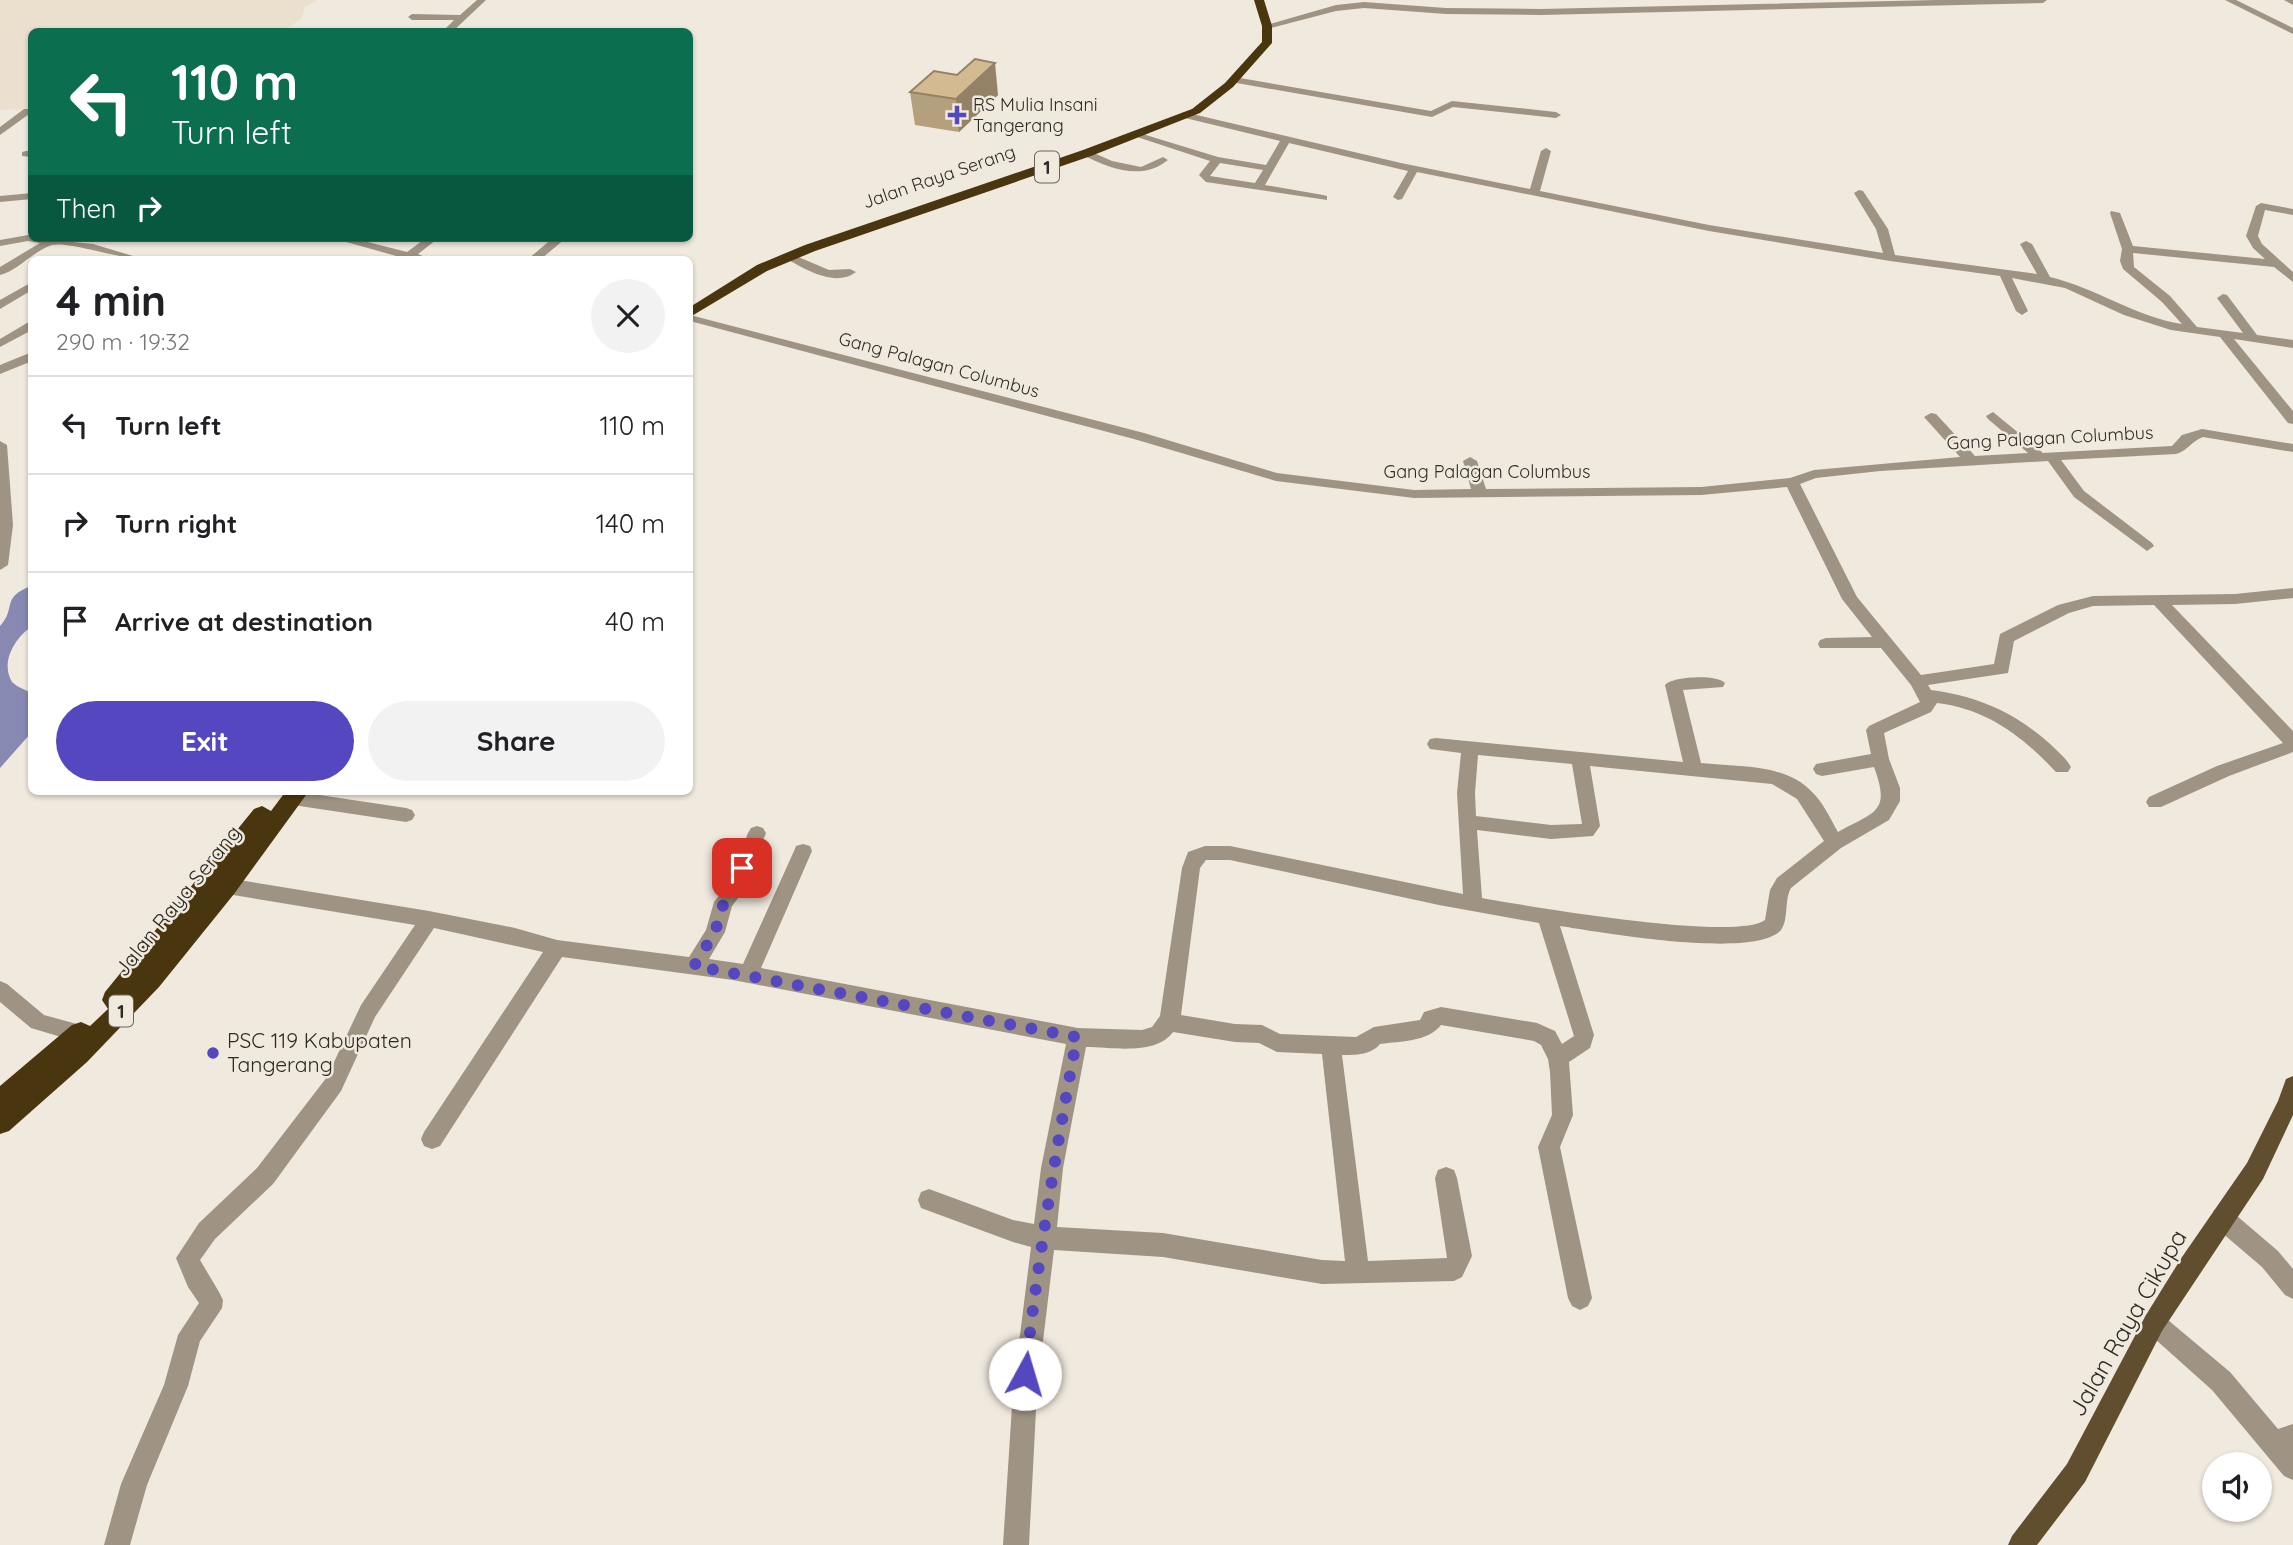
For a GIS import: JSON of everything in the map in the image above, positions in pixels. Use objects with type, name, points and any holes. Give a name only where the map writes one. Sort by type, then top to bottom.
[{"type":"highway","points":[[1259,0],[1267,26]]},
{"type":"highway","name":"Jalan Raya Serang","points":[[693,317],[762,268],[789,256],[1087,153],[1196,111],[1234,80],[1267,43],[1267,26]]},
{"type":"highway","name":"Jalan Raya Serang","points":[[0,1102],[88,1036],[118,996],[289,795]]},
{"type":"highway","name":"Jalan Raya Serang","points":[[0,1122],[88,1036],[149,982],[227,886],[290,795]]},
{"type":"main road","name":"Jalan Raya Cikupa","points":[[2021,1545],[2076,1473],[2154,1323],[2190,1265],[2255,1171],[2283,1115],[2293,1086]]},
{"type":"street","points":[[450,28],[482,0]]},
{"type":"street","points":[[1537,0],[1541,12]]},
{"type":"street","points":[[1267,26],[1336,8],[1385,3],[1446,11],[1541,12],[2043,0]]},
{"type":"street","points":[[2229,0],[2293,31]]},
{"type":"street","points":[[2288,0],[2293,2]]},
{"type":"street","points":[[412,17],[461,18]]},
{"type":"street","points":[[1234,80],[1432,114],[1453,103],[1482,109],[1490,107],[1558,111],[1552,129]]},
{"type":"street","points":[[0,112],[28,113]]},
{"type":"street","points":[[0,132],[28,114]]},
{"type":"street","points":[[1184,115],[1414,169],[1709,228],[1890,258],[2046,279],[2069,285],[2156,322],[2293,344]]},
{"type":"street","points":[[1136,135],[1217,160],[1268,168]]},
{"type":"street","points":[[1258,187],[1287,138]]},
{"type":"street","points":[[1534,193],[1546,151]]},
{"type":"street","points":[[1087,153],[1109,164],[1142,170],[1163,160]]},
{"type":"street","points":[[1217,160],[1204,175],[1206,179],[1323,198]]},
{"type":"street","points":[[1398,197],[1414,169]]},
{"type":"street","points":[[1859,193],[1882,229],[1890,258]]},
{"type":"street","points":[[0,199],[28,196]]},
{"type":"street","points":[[2287,272],[2258,246],[2252,236],[2261,206],[2293,212]]},
{"type":"street","points":[[2115,213],[2128,248],[2126,261],[2129,269],[2166,299],[2193,329]]},
{"type":"street","points":[[0,243],[28,238]]},
{"type":"street","points":[[0,272],[49,242]]},
{"type":"street","points":[[58,242],[93,247],[124,256]]},
{"type":"street","points":[[354,242],[409,256],[427,242]]},
{"type":"street","points":[[538,256],[555,242]]},
{"type":"street","points":[[2026,244],[2046,279]]},
{"type":"street","points":[[79,256],[93,247]]},
{"type":"street","points":[[2128,248],[2208,256],[2223,269],[2287,272]]},
{"type":"street","points":[[789,256],[834,276],[843,276],[850,272]]},
{"type":"street","points":[[2004,273],[2022,311]]},
{"type":"street","points":[[0,305],[28,288]]},
{"type":"street","points":[[2223,298],[2252,337]]},
{"type":"street","name":"Gang Palagan Columbus","points":[[693,319],[1139,436],[1276,477],[1414,494],[1701,491],[1792,482],[1814,474],[1970,460],[2176,450],[2187,439],[2202,433],[2293,448]]},
{"type":"street","points":[[4,339],[28,326]]},
{"type":"street","points":[[2222,332],[2293,420]]},
{"type":"street","points":[[0,370],[28,358]]},
{"type":"street","points":[[1993,416],[2045,457],[2079,494],[2147,546]]},
{"type":"street","points":[[1931,417],[1970,460]]},
{"type":"street","points":[[0,445],[6,525],[0,565]]},
{"type":"street","points":[[1470,461],[1480,494]]},
{"type":"street","points":[[227,886],[429,919],[515,936],[557,948],[748,974],[1077,1037],[1142,1039],[1159,1034],[1168,1022],[1175,997],[1191,868],[1195,857],[1205,853],[1230,853],[1377,885],[1547,917],[1698,934],[1765,932],[1774,924],[1779,890],[1784,883],[1835,843],[1883,815],[1891,801],[1891,788],[1880,759],[1875,730],[1926,708],[1929,702],[1922,688],[1888,642],[1850,599],[1792,482]]},
{"type":"street","points":[[1922,688],[2003,669],[2006,638],[2064,610],[2093,601],[2247,598],[2293,593]]},
{"type":"street","points":[[2155,802],[2248,760],[2293,744],[2158,600]]},
{"type":"street","points":[[1826,644],[1888,642]]},
{"type":"street","points":[[1693,770],[1686,730],[1673,685],[1717,683]]},
{"type":"street","points":[[1922,688],[1979,705],[2013,723],[2041,744],[2062,767]]},
{"type":"street","points":[[1436,744],[1773,777],[1789,782],[1805,793],[1835,843]]},
{"type":"street","points":[[1469,748],[1466,793],[1473,902]]},
{"type":"street","points":[[1822,769],[1880,759]]},
{"type":"street","points":[[1468,822],[1551,831],[1587,831],[1591,826],[1580,760]]},
{"type":"street","points":[[301,795],[407,816]]},
{"type":"street","points":[[694,966],[715,932],[724,902],[732,894],[757,833]]},
{"type":"street","points":[[748,974],[803,851]]},
{"type":"street","points":[[1547,917],[1584,1035],[1583,1041],[1558,1058]]},
{"type":"street","points":[[117,1545],[134,1484],[176,1386],[187,1343],[210,1308],[211,1300],[196,1279],[188,1258],[192,1248],[206,1231],[264,1176],[334,1084],[368,1011],[429,919]]},
{"type":"street","points":[[432,1139],[557,948]]},
{"type":"street","points":[[0,990],[38,1022],[88,1036]]},
{"type":"street","points":[[1168,1022],[1235,1033],[1262,1034],[1277,1043],[1356,1046],[1368,1043],[1374,1036],[1426,1028],[1430,1026],[1431,1018],[1441,1016],[1537,1032],[1548,1038],[1558,1058],[1562,1079],[1561,1122],[1552,1135],[1549,1147],[1580,1298]]},
{"type":"street","points":[[1016,1545],[1023,1396],[1031,1309],[1044,1238],[1052,1168],[1077,1037]]},
{"type":"street","points":[[1331,1045],[1345,1181],[1359,1273]]},
{"type":"street","points":[[929,1200],[1013,1231],[1044,1238],[1163,1245],[1322,1272],[1454,1269],[1460,1256],[1446,1178]]},
{"type":"street","points":[[2222,1218],[2270,1259],[2293,1287]]},
{"type":"street","points":[[2154,1323],[2283,1440],[2293,1467]]},
{"type":"shaded area","points":[[0,0],[318,0],[305,7],[301,19],[288,28],[28,28],[28,109],[0,110]]},
{"type":"water","points":[[28,587],[28,630],[11,651],[8,667],[12,682],[28,692],[28,736],[0,768],[0,626],[8,614],[12,599]]},
{"type":"building","points":[[975,59],[995,63],[956,99],[910,92],[934,71],[957,75]]},
{"type":"place","name":"RS Mulia Insani Tangerang","points":[[957,115]]},
{"type":"place","name":"PSC 119 Kabupaten Tangerang","points":[[213,1053]]},
{"type":"route","points":[[742,868],[732,894],[724,902],[715,932],[694,966],[733,971],[1077,1037],[1052,1168],[1044,1238],[1031,1309],[1025,1374]]}]
